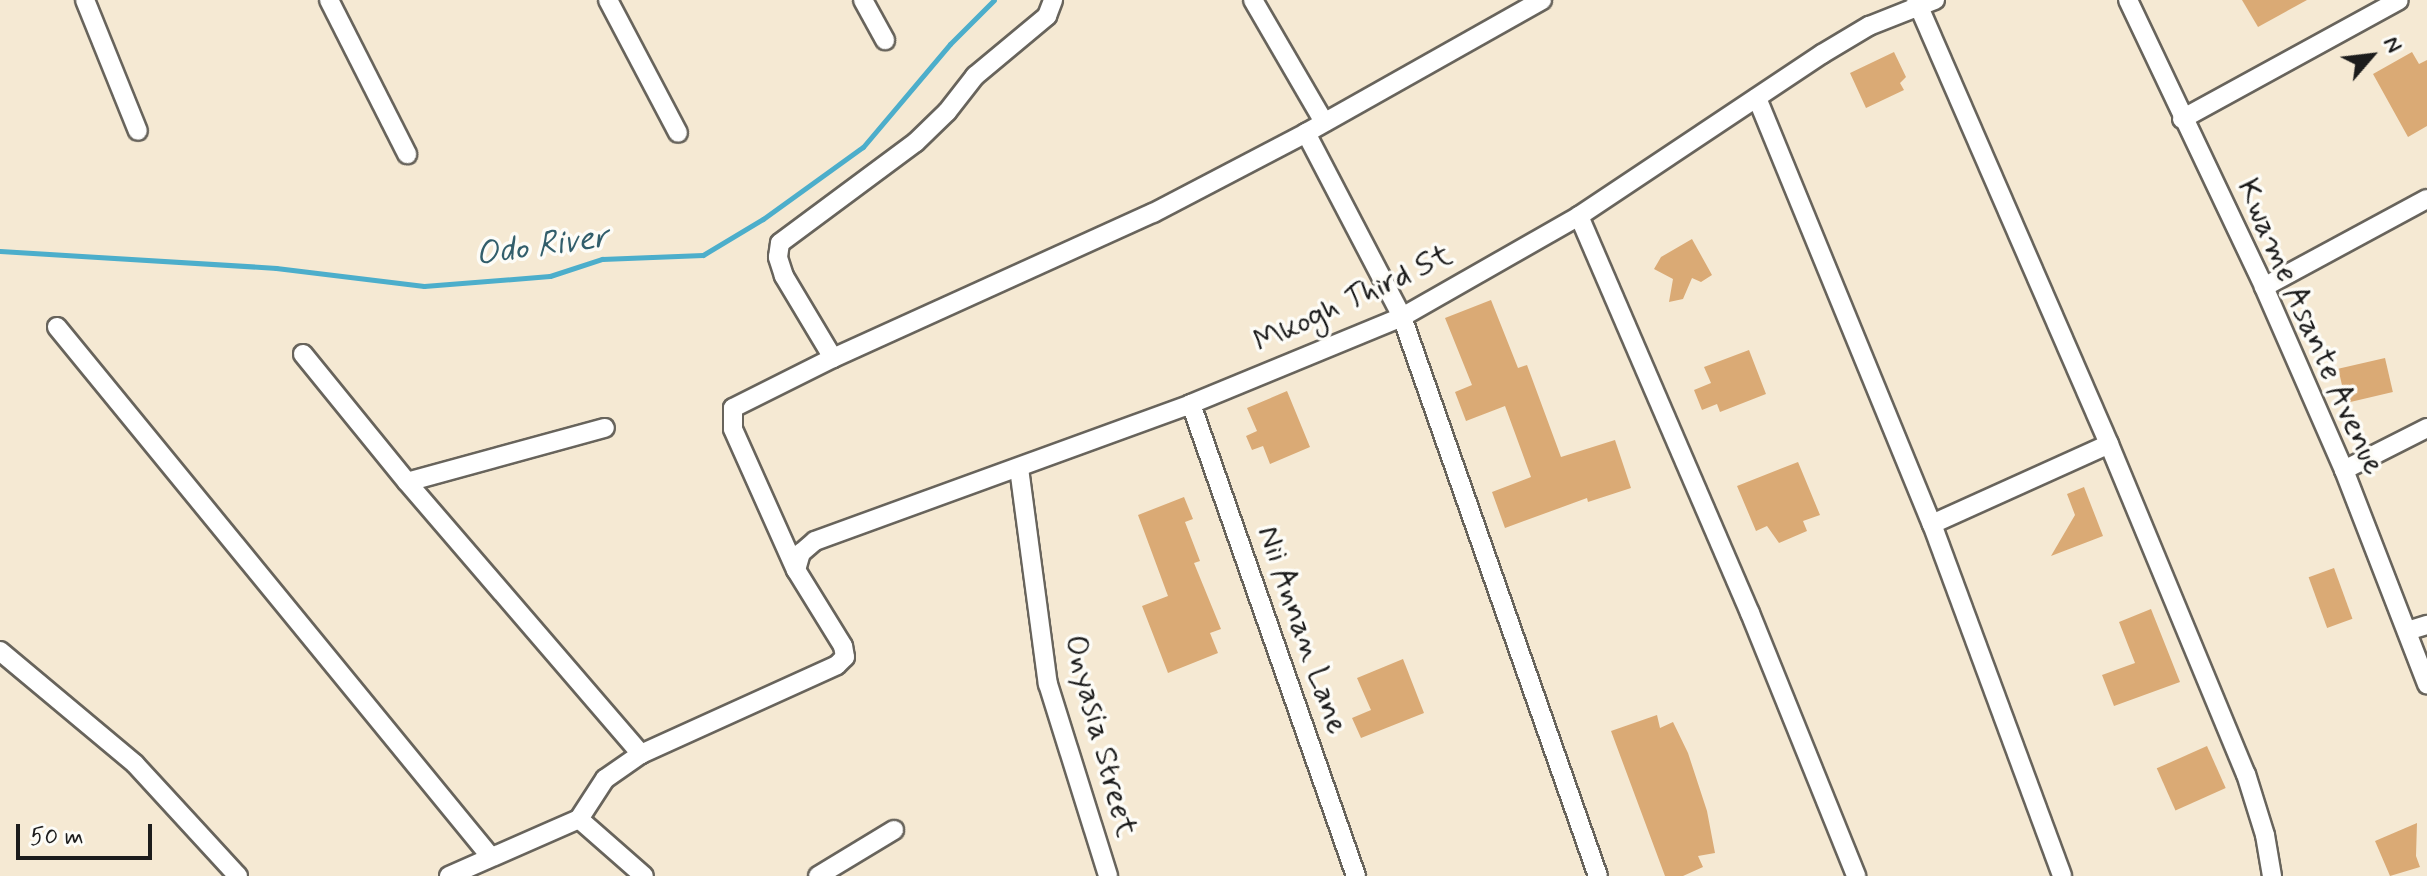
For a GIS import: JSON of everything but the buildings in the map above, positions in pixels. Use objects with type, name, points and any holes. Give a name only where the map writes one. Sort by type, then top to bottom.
[{"type":"street","points":[[85,0],[138,131]]},
{"type":"street","points":[[329,0],[407,154]]},
{"type":"street","points":[[608,0],[678,133]]},
{"type":"street","points":[[863,0],[885,40]]},
{"type":"street","points":[[833,358],[784,276],[778,257],[780,243],[916,142],[947,112],[975,76],[1047,16],[1053,0]]},
{"type":"street","points":[[1253,0],[1324,122]]},
{"type":"street","points":[[449,876],[579,819],[605,779],[641,754],[837,665],[845,657],[843,646],[798,561],[730,419],[733,408],[833,358],[1153,213],[1306,133],[1542,0]]},
{"type":"street","name":"Kwame Asante Avenue","points":[[2128,0],[2264,287],[2344,470],[2427,684]]},
{"type":"street","points":[[2182,119],[2399,0]]},
{"type":"street","points":[[1923,2],[2246,774],[2265,835],[2272,876]]},
{"type":"street","name":"Mkogh Third St","points":[[798,561],[815,541],[1191,404],[1402,317],[1579,216],[1869,26],[1923,2]]},
{"type":"street","points":[[1757,98],[1932,524],[2062,876]]},
{"type":"street","points":[[1306,133],[1402,317],[1598,876]]},
{"type":"street","points":[[2264,287],[2427,199]]},
{"type":"street","points":[[1579,216],[1750,613],[1856,876]]},
{"type":"street","points":[[57,327],[490,856]]},
{"type":"street","points":[[303,354],[407,482],[641,754]]},
{"type":"street","name":"Nii Annan Lane","points":[[1191,404],[1356,876]]},
{"type":"street","points":[[407,482],[605,428]]},
{"type":"street","points":[[2344,470],[2427,428]]},
{"type":"street","points":[[1932,524],[2109,444]]},
{"type":"street","name":"Onyasia Street","points":[[1019,468],[1048,684],[1108,876]]},
{"type":"street","points":[[2407,631],[2427,625]]},
{"type":"street","points":[[0,651],[135,764],[238,876]]},
{"type":"street","points":[[579,819],[644,876]]},
{"type":"street","points":[[818,876],[894,830]]},
{"type":"waterway","name":"Odo River","points":[[0,251],[276,268],[424,286],[550,276],[602,259],[703,255],[763,219],[863,147],[950,44],[994,0]]}]
